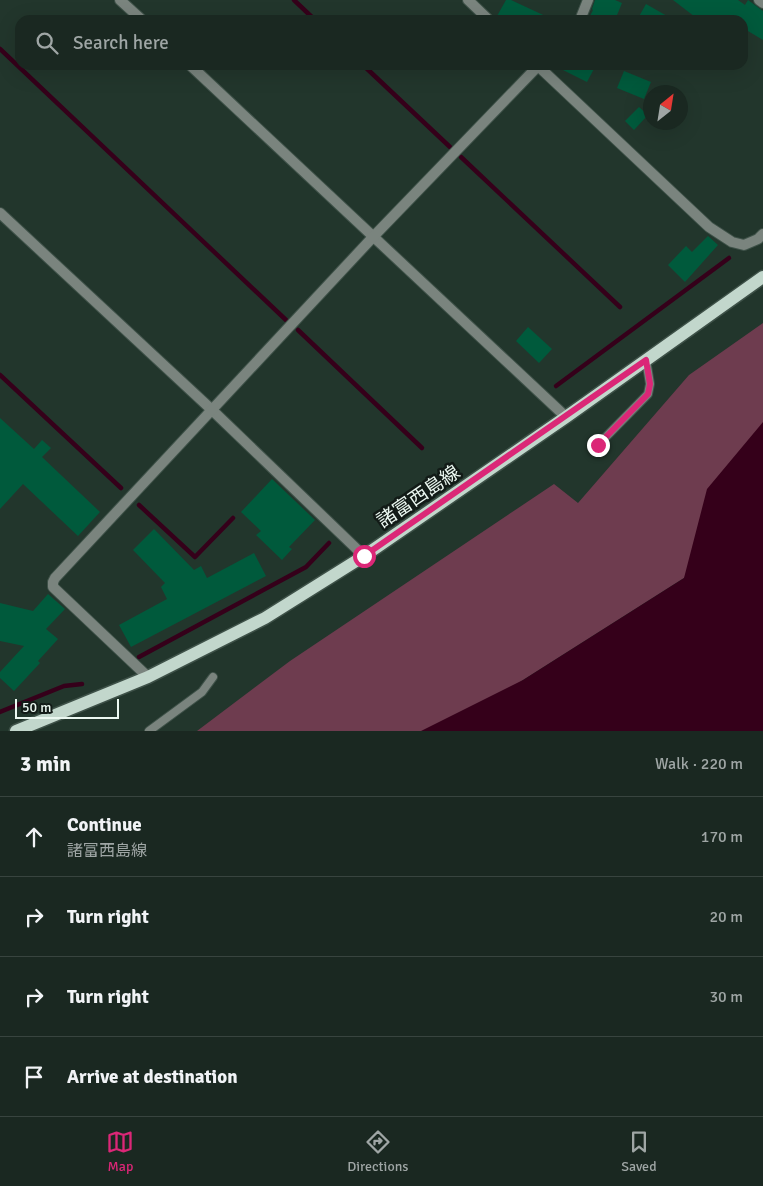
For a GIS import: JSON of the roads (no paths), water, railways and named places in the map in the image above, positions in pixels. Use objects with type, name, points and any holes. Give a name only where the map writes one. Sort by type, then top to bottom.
[{"type":"main road","name":"諸富西島線","points":[[16,731],[148,677],[265,618],[364,556],[566,417],[763,277]]},
{"type":"street","points":[[120,0],[136,15]]},
{"type":"street","points":[[468,0],[484,15]]},
{"type":"street","points":[[582,15],[588,0]]},
{"type":"street","points":[[759,0],[763,3]]},
{"type":"street","points":[[195,70],[566,417]]},
{"type":"street","points":[[148,677],[53,587],[52,582],[373,237],[533,70]]},
{"type":"street","points":[[543,70],[709,227],[732,242],[744,245],[761,239]]},
{"type":"street","points":[[0,214],[212,410],[364,556]]},
{"type":"lane","points":[[598,445],[648,394],[650,384],[646,360]]},
{"type":"lane","points":[[149,731],[202,692],[213,677]]},
{"type":"waterway","points":[[294,0],[310,15]]},
{"type":"waterway","points":[[0,49],[15,63]]},
{"type":"waterway","points":[[22,70],[286,320]]},
{"type":"waterway","points":[[368,70],[450,147]]},
{"type":"waterway","points":[[461,157],[620,307]]},
{"type":"waterway","points":[[556,386],[729,258]]},
{"type":"waterway","points":[[298,330],[422,448]]},
{"type":"waterway","points":[[0,375],[121,488]]},
{"type":"waterway","points":[[139,505],[195,557],[233,518]]},
{"type":"waterway","points":[[139,657],[306,567],[329,543]]},
{"type":"waterway","points":[[0,712],[64,686],[82,684]]}]
